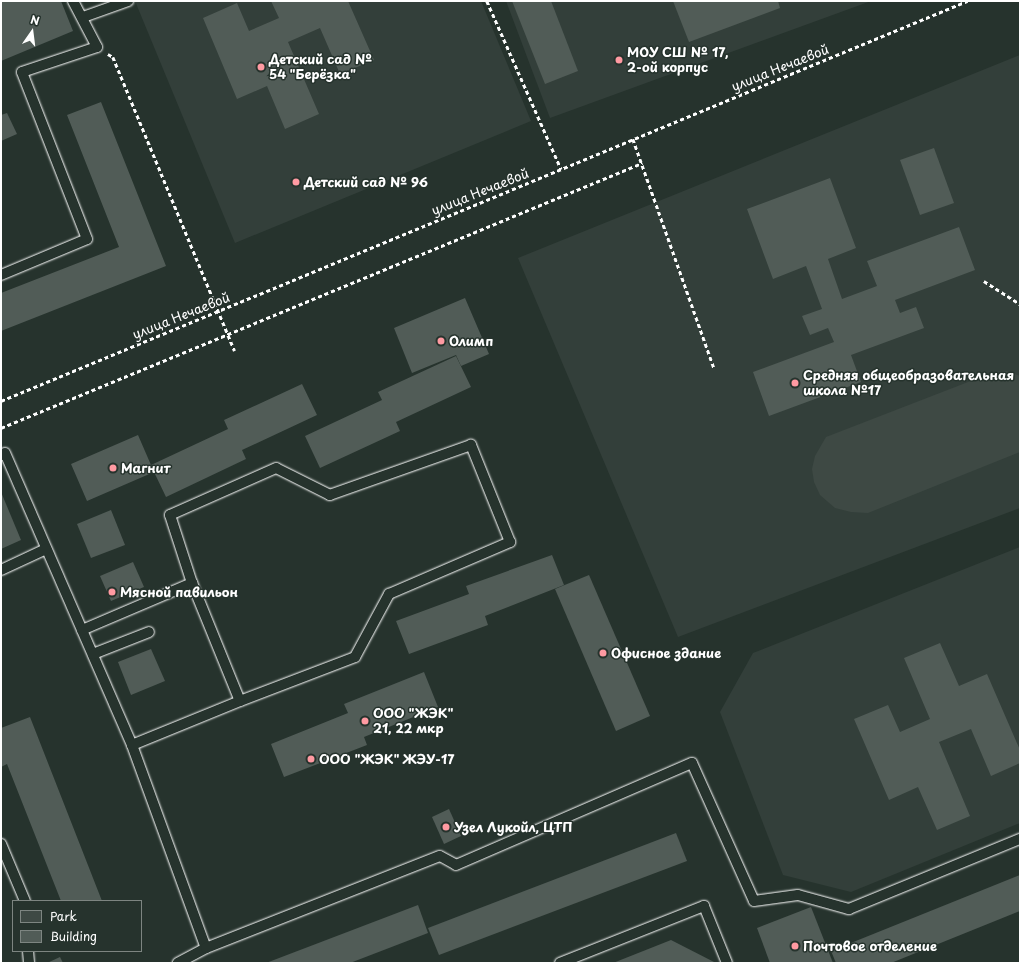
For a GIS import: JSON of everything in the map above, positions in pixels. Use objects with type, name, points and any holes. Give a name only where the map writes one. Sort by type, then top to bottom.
[{"type":"lane","points":[[1,275],[87,239],[22,72],[97,47],[83,17],[73,1]]},
{"type":"lane","points":[[83,17],[128,1]]},
{"type":"lane","points":[[132,745],[240,701],[355,657],[389,594],[510,542],[471,445],[330,495],[276,468],[170,515],[192,583],[240,701]]},
{"type":"lane","points":[[2,451],[132,745],[206,948]]},
{"type":"lane","points":[[1,570],[46,549]]},
{"type":"lane","points":[[82,630],[192,583]]},
{"type":"lane","points":[[93,654],[148,632]]},
{"type":"lane","points":[[178,963],[206,948],[440,856],[456,865],[692,763],[754,901],[798,896],[849,908],[1020,839]]},
{"type":"lane","points":[[1,844],[25,900]]},
{"type":"lane","points":[[560,963],[704,906],[727,963]]},
{"type":"lane","points":[[28,952],[29,963]]},
{"type":"path","points":[[487,1],[561,169]]},
{"type":"path","name":"улица Нечаевой","points":[[1,401],[967,1]]},
{"type":"path","points":[[97,47],[113,57],[235,351]]},
{"type":"path","points":[[634,139],[714,368]]},
{"type":"path","points":[[1,428],[642,163]]},
{"type":"path","points":[[984,281],[1020,304]]},
{"type":"shaded area","name":"Детский сад № 96","points":[[135,1],[481,1],[531,121],[235,243]]},
{"type":"shaded area","name":"МОУ СШ № 17, 2-ой корпус","points":[[506,1],[871,1],[550,118]]},
{"type":"shaded area","name":"Средняя общеобразовательная школа №17","points":[[1020,55],[1020,508],[678,637],[518,258]]},
{"type":"shaded area","points":[[1020,547],[1020,823],[851,892],[783,875],[720,712],[753,653]]},
{"type":"green space","points":[[1006,371],[1020,376],[1020,452],[868,513],[851,512],[835,508],[820,495],[814,482],[812,469],[815,456],[826,437],[994,372]]},
{"type":"building","points":[[1,1],[61,1],[73,31],[1,61]]},
{"type":"building","name":"Детский сад № 54 \"Берёзка\"","points":[[271,1],[348,1],[374,60],[340,74],[320,28],[288,42],[319,114],[285,129],[267,86],[237,99],[203,18],[237,3],[249,31],[279,18]]},
{"type":"building","points":[[512,1],[551,1],[578,71],[545,84]]},
{"type":"building","points":[[673,1],[778,1],[780,8],[689,42]]},
{"type":"building","points":[[101,102],[166,266],[1,331],[1,293],[119,247],[67,115]]},
{"type":"building","points":[[7,113],[17,134],[1,141],[1,115]]},
{"type":"building","points":[[934,148],[954,203],[920,215],[900,160]]},
{"type":"building","points":[[830,178],[856,248],[828,259],[842,299],[877,286],[867,261],[959,227],[975,270],[895,300],[900,313],[916,307],[924,328],[851,355],[861,382],[769,416],[753,372],[834,342],[828,328],[810,335],[802,316],[822,309],[806,266],[773,279],[747,209]]},
{"type":"building","name":"Олимп","points":[[465,298],[489,354],[461,366],[456,355],[412,373],[394,328]]},
{"type":"building","points":[[456,356],[471,387],[396,422],[400,431],[320,468],[305,436],[382,400],[378,392]]},
{"type":"building","points":[[302,384],[317,415],[242,450],[246,459],[166,497],[154,472],[87,501],[71,464],[138,435],[151,465],[228,429],[224,420]]},
{"type":"building","points":[[1,492],[21,540],[1,549]]},
{"type":"building","points":[[111,510],[125,545],[91,558],[77,524]]},
{"type":"building","points":[[552,555],[564,585],[485,616],[488,625],[409,654],[396,621],[469,594],[466,586]]},
{"type":"building","points":[[133,562],[144,587],[111,601],[100,576]]},
{"type":"building","name":"Офисное здание","points":[[589,575],[650,716],[616,731],[555,589]]},
{"type":"building","points":[[940,643],[959,686],[987,674],[1020,750],[1020,763],[991,776],[971,729],[939,742],[970,816],[937,830],[918,787],[889,800],[854,719],[888,705],[900,732],[930,719],[904,658]]},
{"type":"building","points":[[151,649],[165,681],[131,695],[118,662]]},
{"type":"building","name":"ООО \"ЖЭК\" 21, 22 мкр","points":[[424,672],[438,707],[364,737],[367,745],[284,777],[271,744],[348,713],[344,704]]},
{"type":"building","points":[[30,717],[102,900],[61,900],[7,764],[1,767],[1,728]]},
{"type":"building","name":"Узел Лукойл, ЦТП","points":[[449,809],[461,836],[444,844],[432,817]]},
{"type":"building","points":[[676,833],[687,861],[439,955],[428,928]]},
{"type":"building","points":[[1020,875],[1020,911],[891,963],[836,963],[831,951]]},
{"type":"building","points":[[418,905],[428,933],[350,963],[266,963]]},
{"type":"building","name":"Почтовое отделение","points":[[811,907],[833,963],[770,963],[757,928]]},
{"type":"building","points":[[671,940],[716,963],[613,963]]},
{"type":"building","points":[[60,957],[63,963],[47,963]]},
{"type":"place","name":"МОУ СШ № 17, 2-ой корпус","points":[[619,60]]},
{"type":"place","name":"Детский сад № 54 \"Берёзка\"","points":[[261,67]]},
{"type":"place","name":"Детский сад № 96","points":[[296,182]]},
{"type":"place","name":"Олимп","points":[[441,341]]},
{"type":"place","name":"Средняя общеобразовательная школа №17","points":[[795,383]]},
{"type":"place","name":"Магнит","points":[[113,468]]},
{"type":"place","name":"Мясной павильон","points":[[112,592]]},
{"type":"place","name":"Офисное здание","points":[[603,653]]},
{"type":"place","name":"ООО \"ЖЭК\" 21, 22 мкр","points":[[365,721]]},
{"type":"place","name":"ООО \"ЖЭК\" ЖЭУ-17","points":[[311,759]]},
{"type":"place","name":"Узел Лукойл, ЦТП","points":[[446,827]]},
{"type":"place","name":"Почтовое отделение","points":[[795,946]]}]
